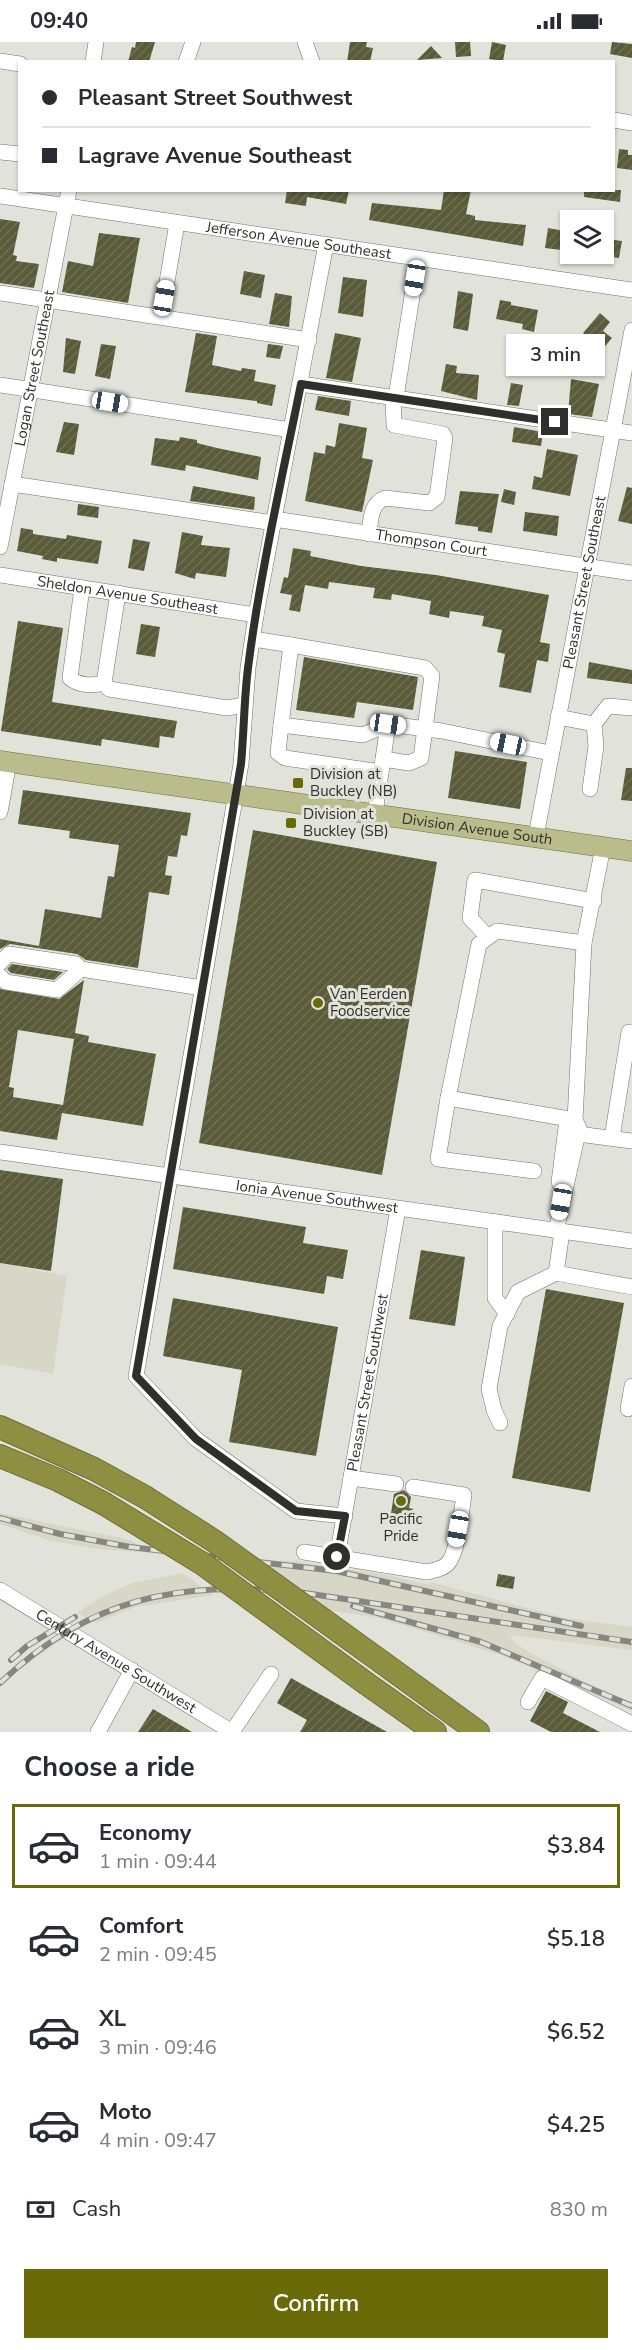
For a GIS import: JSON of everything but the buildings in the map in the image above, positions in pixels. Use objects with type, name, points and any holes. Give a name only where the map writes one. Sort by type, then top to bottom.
[{"type":"highway","points":[[0,1427],[94,1469],[146,1497],[214,1541],[478,1732]]},
{"type":"highway","points":[[0,1456],[103,1503],[203,1564],[435,1732]]},
{"type":"highway","points":[[453,1713],[489,1732]]},
{"type":"main road","name":"Division Avenue South","points":[[4,761],[632,851]]},
{"type":"street","points":[[93,60],[96,42]]},
{"type":"street","points":[[187,60],[193,42]]},
{"type":"street","points":[[305,42],[311,60]]},
{"type":"street","points":[[0,62],[18,64]]},
{"type":"street","points":[[615,120],[632,123]]},
{"type":"street","points":[[0,152],[18,154]]},
{"type":"street","name":"Logan Street Southeast","points":[[0,546],[69,192]]},
{"type":"street","name":"Jefferson Avenue Southeast","points":[[0,196],[632,290]]},
{"type":"street","points":[[161,317],[177,223]]},
{"type":"street","points":[[327,244],[256,615],[245,705],[241,764],[136,1376],[196,1439],[296,1511],[345,1516]]},
{"type":"street","points":[[369,534],[375,504],[379,501],[385,498],[429,503],[437,497],[445,438],[443,434],[394,425],[394,397],[418,259]]},
{"type":"street","points":[[0,293],[309,340]]},
{"type":"street","name":"Pleasant Street Southeast","points":[[536,836],[632,330]]},
{"type":"street","points":[[301,384],[632,433]]},
{"type":"street","points":[[0,385],[291,430]]},
{"type":"street","name":"Thompson Court","points":[[12,484],[586,567]]},
{"type":"street","points":[[586,567],[632,573]]},
{"type":"street","name":"Sheldon Avenue Southeast","points":[[0,575],[256,615]]},
{"type":"street","points":[[82,588],[70,678],[76,683],[96,685],[104,683]]},
{"type":"street","points":[[104,683],[118,593]]},
{"type":"street","points":[[253,639],[291,645],[425,668],[432,676],[421,758],[409,763],[382,765],[285,758],[278,753],[291,645]]},
{"type":"street","points":[[104,683],[109,688],[118,690],[227,708],[245,705]]},
{"type":"street","points":[[590,789],[596,746],[594,724],[608,705],[632,708]]},
{"type":"street","points":[[558,717],[594,724]]},
{"type":"street","points":[[281,725],[363,735],[388,724],[550,753]]},
{"type":"street","points":[[375,813],[388,724]]},
{"type":"street","points":[[0,812],[4,761]]},
{"type":"street","points":[[556,1273],[563,1188],[569,1182],[576,1127],[584,943],[603,847]]},
{"type":"street","points":[[488,937],[470,918],[474,880],[594,901]]},
{"type":"street","points":[[534,1171],[438,1159],[479,944],[497,931],[584,943]]},
{"type":"street","points":[[0,963],[9,954],[76,964],[81,969],[202,988]]},
{"type":"street","points":[[0,976],[6,982],[57,990],[81,969]]},
{"type":"street","points":[[612,1138],[629,1032],[632,1032]]},
{"type":"street","points":[[448,1098],[632,1141]]},
{"type":"street","name":"Ionia Avenue Southwest","points":[[0,1152],[632,1241]]},
{"type":"street","name":"Pleasant Street Southwest","points":[[337,1557],[398,1209]]},
{"type":"street","points":[[495,1222],[495,1298],[507,1314]]},
{"type":"street","points":[[500,1422],[494,1410],[489,1389],[500,1326],[518,1292],[556,1273],[632,1287]]},
{"type":"street","points":[[628,1409],[632,1386]]},
{"type":"street","points":[[351,1478],[396,1484]]},
{"type":"street","points":[[304,1551],[427,1572],[441,1569],[449,1562],[455,1546],[464,1495],[413,1487]]},
{"type":"street","name":"Century Avenue Southwest","points":[[1,1592],[232,1732]]},
{"type":"street","points":[[98,1732],[132,1670]]},
{"type":"street","points":[[232,1732],[271,1674]]},
{"type":"street","points":[[528,1702],[542,1678],[632,1724]]},
{"type":"shaded area","points":[[0,1263],[67,1276],[53,1374],[0,1364]]},
{"type":"shaded area","points":[[0,1513],[130,1540],[152,1553],[97,1549],[48,1540],[0,1524]]},
{"type":"shaded area","points":[[260,1561],[296,1561],[387,1575],[430,1585],[431,1582],[565,1618],[632,1627],[632,1650],[510,1635],[514,1642],[529,1652],[598,1689],[632,1702],[632,1711],[501,1655],[376,1617],[330,1611]]},
{"type":"shaded area","points":[[183,1573],[213,1595],[135,1607],[96,1623],[77,1613],[103,1596],[132,1583]]},
{"type":"railway","points":[[0,1518],[60,1534],[130,1547],[336,1571],[581,1626]]},
{"type":"railway","points":[[0,1683],[34,1654],[68,1631],[102,1614],[138,1601],[175,1593],[213,1589],[298,1592],[632,1642]]},
{"type":"railway","points":[[353,1606],[481,1642],[632,1706]]},
{"type":"railway","points":[[11,1660],[27,1646],[75,1617]]},
{"type":"place","name":"Division at Buckley (NB)","points":[[298,783]]},
{"type":"place","name":"Division at Buckley (SB)","points":[[291,823]]},
{"type":"place","name":"Van Eerden Foodservice","points":[[318,1003]]},
{"type":"place","name":"Pacific Pride","points":[[401,1501]]},
{"type":"route","points":[[337,1557],[345,1516],[296,1511],[196,1439],[136,1376],[241,764],[248,668],[291,430],[301,384],[555,422]]}]
